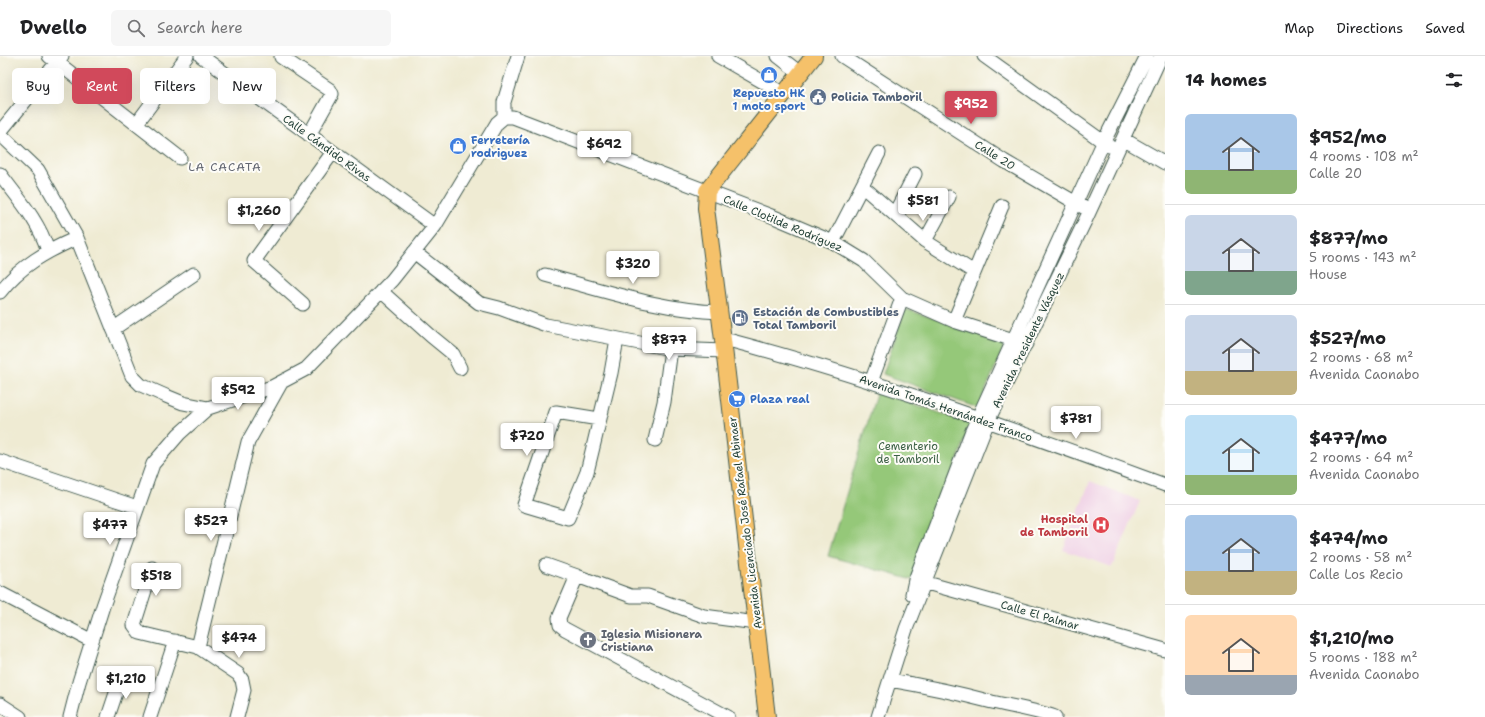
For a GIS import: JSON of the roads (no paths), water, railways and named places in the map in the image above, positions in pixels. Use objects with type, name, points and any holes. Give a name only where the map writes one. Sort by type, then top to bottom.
[{"type":"main road","points":[[707,191],[814,56]]},
{"type":"main road","name":"Avenida Licenciado José Rafael Abinaer","points":[[707,191],[706,208],[720,312],[767,717]]},
{"type":"street","points":[[137,123],[187,56]]},
{"type":"street","name":"Calle Cándido Rivas","points":[[201,56],[435,226]]},
{"type":"street","points":[[70,717],[92,641],[137,507],[154,464],[178,434],[208,408],[281,383],[306,370],[381,291],[435,226],[497,123],[504,117],[504,102],[518,56]]},
{"type":"street","points":[[718,56],[784,94]]},
{"type":"street","points":[[778,56],[800,73]]},
{"type":"street","name":"Calle 20","points":[[842,56],[1004,161],[1075,203],[1090,210]]},
{"type":"street","points":[[984,56],[1102,143],[1120,145],[1165,163]]},
{"type":"street","name":"Avenida Presidente Vásquez","points":[[878,717],[920,581],[1013,340],[1102,143],[1147,56]]},
{"type":"street","name":"Avenida Presidente Vásquez","points":[[983,419],[1026,344],[1161,56]]},
{"type":"street","points":[[281,57],[330,90],[332,94],[309,135]]},
{"type":"street","points":[[180,158],[56,58],[0,133],[38,170],[77,238],[132,376],[141,385],[183,403],[208,408]]},
{"type":"street","name":"Calle Clotilde Rodríguez","points":[[504,117],[513,117],[774,216],[852,252],[866,263],[902,298],[954,321],[1026,344]]},
{"type":"street","points":[[303,304],[254,261],[333,152]]},
{"type":"street","points":[[833,242],[879,153]]},
{"type":"street","points":[[0,174],[27,207],[44,238],[48,251]]},
{"type":"street","points":[[895,214],[914,174]]},
{"type":"street","points":[[862,186],[925,241],[974,272]]},
{"type":"street","points":[[925,241],[949,197]]},
{"type":"street","points":[[954,321],[1002,206]]},
{"type":"street","points":[[0,292],[10,280],[28,264],[48,251],[77,238]]},
{"type":"street","name":"Avenida Tomás Hernández Franco","points":[[414,252],[479,303],[499,308],[546,325],[671,349],[724,346],[732,341],[786,355],[872,382],[983,419],[1165,485]]},
{"type":"street","points":[[113,329],[194,274]]},
{"type":"street","points":[[544,275],[660,304],[702,312],[720,312]]},
{"type":"street","points":[[381,291],[453,354],[460,368]]},
{"type":"street","points":[[872,382],[902,298]]},
{"type":"street","points":[[598,419],[556,412],[524,505],[568,518],[586,472],[598,419],[611,373],[617,339]]},
{"type":"street","points":[[655,440],[664,402],[671,349]]},
{"type":"street","points":[[198,647],[248,442],[281,383]]},
{"type":"street","points":[[0,461],[137,507]]},
{"type":"street","points":[[546,565],[631,596],[648,596],[704,616],[756,623]]},
{"type":"street","points":[[152,568],[134,625],[136,629],[140,633],[198,647],[238,674],[242,680],[244,690],[236,717]]},
{"type":"street","points":[[577,576],[559,618],[560,625],[659,681],[728,717]]},
{"type":"street","name":"Calle El Palmar","points":[[920,581],[1165,650]]},
{"type":"street","points":[[0,593],[92,641]]},
{"type":"street","points":[[150,717],[175,641]]},
{"type":"street","points":[[108,717],[122,675]]},
{"type":"street","points":[[890,680],[946,689],[994,702],[1034,709],[1055,717]]},
{"type":"street","points":[[0,704],[20,717]]},
{"type":"place","name":"Repuesto HK 1 moto sport","points":[[769,75]]},
{"type":"place","name":"Policia Tamboril","points":[[818,97]]},
{"type":"place","name":"Ferretería rodriguez","points":[[458,146]]},
{"type":"place","name":"Estación de Combustibles Total Tamboril","points":[[740,318]]},
{"type":"place","name":"Plaza real","points":[[737,399]]},
{"type":"place","name":"Hospital de Tamboril","points":[[1101,525]]},
{"type":"place","name":"Iglesia Misionera Cristiana","points":[[588,640]]},
{"type":"district","name":"LA CACATA","points":[[225,167]]},
{"type":"park label","name":"Cementerio de Tamboril","points":[[908,452]]}]
